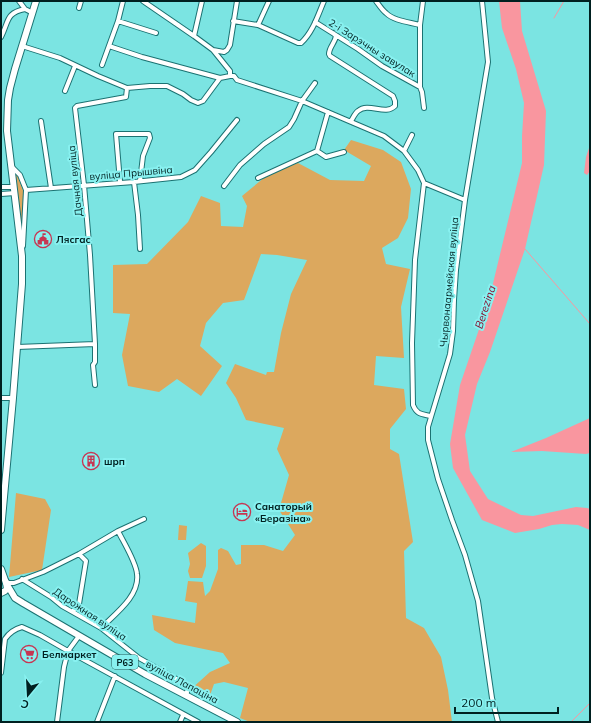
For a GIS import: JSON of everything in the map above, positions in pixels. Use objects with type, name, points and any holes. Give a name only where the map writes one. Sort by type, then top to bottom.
[{"type":"main road","points":[[1,530],[22,284],[22,256],[7,131],[8,100],[10,88],[36,1]]},
{"type":"main road","name":"вуліца Лапаціна","points":[[1,569],[7,588],[1,593]]},
{"type":"main road","name":"вуліца Лапаціна","points":[[1,578],[4,579],[15,598]]},
{"type":"main road","name":"вуліца Лапаціна","points":[[1,593],[15,598],[145,674],[237,722]]},
{"type":"street","points":[[19,1],[25,9],[33,13]]},
{"type":"street","points":[[78,8],[80,1]]},
{"type":"street","points":[[102,65],[123,1]]},
{"type":"street","points":[[143,1],[213,50],[230,72],[230,76]]},
{"type":"street","points":[[194,36],[202,1]]},
{"type":"street","points":[[213,50],[224,52],[230,45],[237,1]]},
{"type":"street","points":[[258,25],[269,1]]},
{"type":"street","points":[[233,21],[258,25],[298,43],[302,43],[315,22],[324,1]]},
{"type":"street","points":[[376,1],[386,14],[391,17],[402,21],[420,24]]},
{"type":"street","points":[[423,1],[420,24],[420,87],[424,108]]},
{"type":"street","name":"Чырвонаармейская вуліца","points":[[482,1],[488,62],[465,200],[456,270],[453,330],[450,354],[428,427],[428,440],[447,506],[466,555],[478,601],[492,698],[498,722]]},
{"type":"street","points":[[1,37],[8,19],[12,14],[25,9]]},
{"type":"street","points":[[118,20],[156,34]]},
{"type":"street","name":"2-і Зарэчны завулак","points":[[315,22],[382,66],[420,87]]},
{"type":"street","points":[[333,33],[336,36],[329,50],[330,56],[393,96],[395,101],[395,106],[392,109],[385,110],[362,108],[356,113],[351,121]]},
{"type":"street","points":[[22,46],[60,58],[127,88],[167,86],[198,103],[203,101],[220,78]]},
{"type":"street","points":[[109,46],[142,57],[220,78],[234,76],[237,80],[302,101],[351,121],[384,136],[404,151],[418,170],[424,183],[416,260],[412,343],[412,406],[415,411],[431,416]]},
{"type":"street","points":[[65,91],[75,66]]},
{"type":"street","points":[[224,186],[240,165],[264,144],[289,127],[302,101],[315,83]]},
{"type":"street","name":"Дачная вуліца","points":[[95,385],[93,366],[95,362],[95,344],[90,255],[75,108],[77,106],[126,97],[127,88]]},
{"type":"street","points":[[258,178],[317,151],[328,112]]},
{"type":"street","name":"вуліца Прышвіна","points":[[26,190],[182,177],[195,170],[237,120]]},
{"type":"street","points":[[42,121],[51,188]]},
{"type":"street","points":[[120,182],[116,134],[149,134],[150,138],[143,156],[140,181]]},
{"type":"street","points":[[404,151],[412,135]]},
{"type":"street","points":[[317,151],[326,157],[344,152]]},
{"type":"street","points":[[11,165],[20,175],[26,190],[22,256]]},
{"type":"street","points":[[134,182],[140,249]]},
{"type":"street","points":[[424,183],[465,200]]},
{"type":"street","points":[[1,187],[14,190]]},
{"type":"street","points":[[1,194],[14,190]]},
{"type":"street","points":[[17,347],[95,344]]},
{"type":"street","points":[[1,398],[13,398]]},
{"type":"street","points":[[6,583],[14,583],[43,572],[79,554],[118,531],[144,519]]},
{"type":"street","points":[[101,628],[128,601],[134,593],[137,582],[137,573],[134,563],[118,531]]},
{"type":"street","points":[[73,612],[79,604],[86,561],[79,554]]},
{"type":"street","name":"Дарожная вуліца","points":[[22,579],[51,597],[62,606],[101,628],[139,658],[189,686],[186,695]]},
{"type":"street","points":[[1,673],[5,639],[16,629],[22,627],[40,635],[198,722]]},
{"type":"street","points":[[57,722],[64,667],[68,651],[79,636]]},
{"type":"street","points":[[97,722],[115,676]]},
{"type":"street","points":[[180,722],[184,715]]},
{"type":"shaded area","points":[[499,1],[520,1],[522,31],[546,111],[544,165],[525,249],[490,352],[477,384],[465,435],[470,471],[488,499],[521,515],[533,516],[576,507],[590,509],[590,530],[578,525],[562,524],[515,533],[482,520],[453,468],[450,444],[460,385],[489,300],[522,163],[524,103],[516,69],[502,28]]},
{"type":"shaded area","points":[[351,140],[383,150],[401,162],[411,189],[408,218],[398,238],[382,248],[386,264],[410,269],[401,307],[404,358],[376,356],[374,385],[404,389],[406,409],[390,429],[390,449],[399,454],[413,542],[404,551],[406,618],[424,628],[441,657],[448,690],[452,722],[250,722],[240,718],[248,688],[224,682],[214,684],[209,698],[190,690],[210,672],[230,663],[223,653],[175,643],[154,630],[152,615],[195,623],[197,603],[185,601],[188,581],[203,582],[205,596],[210,591],[218,569],[218,550],[221,548],[228,551],[236,565],[241,564],[241,545],[264,545],[283,551],[295,535],[279,510],[289,475],[277,449],[284,428],[246,420],[236,398],[226,383],[235,364],[266,375],[267,372],[274,372],[281,333],[291,294],[307,260],[261,254],[244,300],[223,303],[206,323],[200,346],[222,366],[201,396],[177,379],[159,392],[128,386],[122,355],[130,314],[113,313],[113,265],[147,264],[188,222],[201,196],[220,203],[221,226],[243,227],[247,206],[242,196],[271,172],[298,163],[330,180],[364,181],[371,166],[344,150]]},
{"type":"shaded area","points":[[590,145],[590,171],[587,175],[584,173],[586,157]]},
{"type":"shaded area","points":[[16,172],[24,193],[22,224],[15,174]]},
{"type":"shaded area","points":[[590,418],[590,453],[542,451],[511,452],[546,438]]},
{"type":"shaded area","points":[[16,493],[45,499],[51,510],[42,570],[9,577]]},
{"type":"shaded area","points":[[179,525],[187,526],[186,540],[178,540]]},
{"type":"shaded area","points":[[201,543],[206,546],[206,566],[202,578],[190,578],[188,571],[190,564],[188,553]]},
{"type":"waterway","points":[[554,18],[564,1]]},
{"type":"waterway","points":[[525,249],[590,324]]},
{"type":"waterway","points":[[571,722],[590,703]]},
{"type":"place","name":"Лясгас","points":[[43,239]]},
{"type":"place","name":"шрп","points":[[91,461]]},
{"type":"place","name":"Санаторый «Беразіна»","points":[[242,512]]},
{"type":"place","name":"Белмаркет","points":[[29,654]]},
{"type":"water label","name":"Berezina","points":[[485,307]]}]
